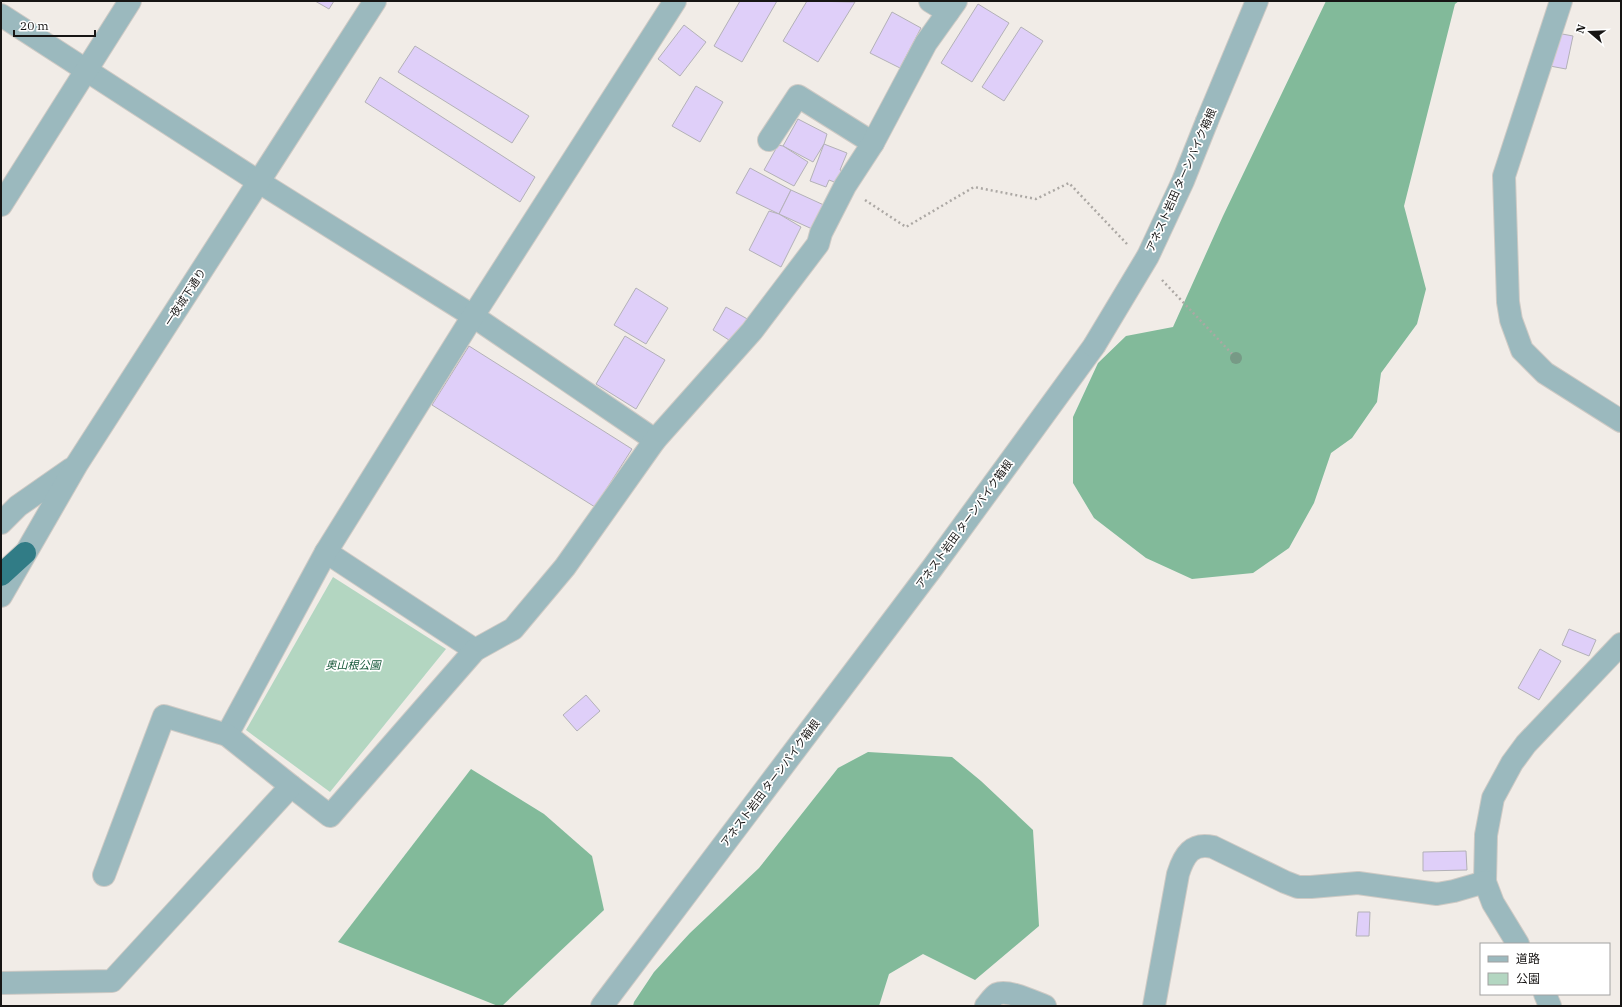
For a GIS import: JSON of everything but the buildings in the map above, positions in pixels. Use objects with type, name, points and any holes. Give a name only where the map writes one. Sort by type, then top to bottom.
[{"type":"highway","points":[[1,575],[25,553]]},
{"type":"street","points":[[1,205],[130,1]]},
{"type":"street","name":"一夜城下通り","points":[[1,596],[77,464],[375,1]]},
{"type":"street","points":[[227,735],[326,552],[473,316],[675,1]]},
{"type":"street","name":"アネスト岩田 ターンパイク箱根","points":[[602,1006],[933,568],[1094,346],[1148,256],[1183,181],[1257,1]]},
{"type":"street","points":[[1561,1],[1504,176],[1508,302],[1511,320],[1522,350],[1545,373],[1621,420]]},
{"type":"street","points":[[104,876],[164,716],[227,735],[330,816],[475,650],[513,629],[565,567],[656,440],[752,331],[818,244],[821,233],[845,186],[873,143],[945,5]]},
{"type":"street","points":[[1,15],[259,182],[473,316],[656,440]]},
{"type":"street","points":[[769,140],[798,96],[873,143]]},
{"type":"street","points":[[1,523],[18,506],[77,464]]},
{"type":"street","points":[[326,552],[475,650]]},
{"type":"street","points":[[1517,943],[1493,904],[1485,882],[1486,835],[1488,816],[1493,798],[1512,763],[1526,744],[1621,644]]},
{"type":"street","points":[[2,980],[112,981],[291,786]]},
{"type":"street","points":[[1154,1006],[1178,874],[1182,862],[1189,852],[1198,846],[1205,845],[1214,847],[1298,887],[1358,883],[1437,894],[1454,891],[1485,882]]},
{"type":"street","points":[[986,1006],[998,994],[1006,993],[1014,994],[1045,1006]]},
{"type":"street","points":[[1545,995],[1550,1006]]},
{"type":"path","points":[[845,186],[906,227],[974,187],[1036,199],[1069,184],[1127,244]]},
{"type":"path","points":[[1161,280],[1236,358]]},
{"type":"green space","points":[[1326,1],[1459,1],[1455,4],[1404,206],[1426,289],[1417,324],[1381,373],[1377,402],[1352,438],[1331,453],[1314,503],[1289,548],[1253,573],[1192,579],[1146,558],[1094,518],[1073,483],[1073,417],[1098,363],[1126,336],[1173,327],[1223,216]]},
{"type":"green space","name":"奥山根公園","points":[[333,577],[446,649],[330,792],[246,730]]},
{"type":"green space","points":[[868,752],[952,757],[981,781],[1033,830],[1039,926],[975,980],[923,954],[889,974],[879,1006],[633,1006],[634,1002],[654,972],[690,933],[759,868],[838,768]]},
{"type":"green space","points":[[471,769],[544,814],[592,856],[604,910],[502,1006],[498,1006],[338,942]]}]
